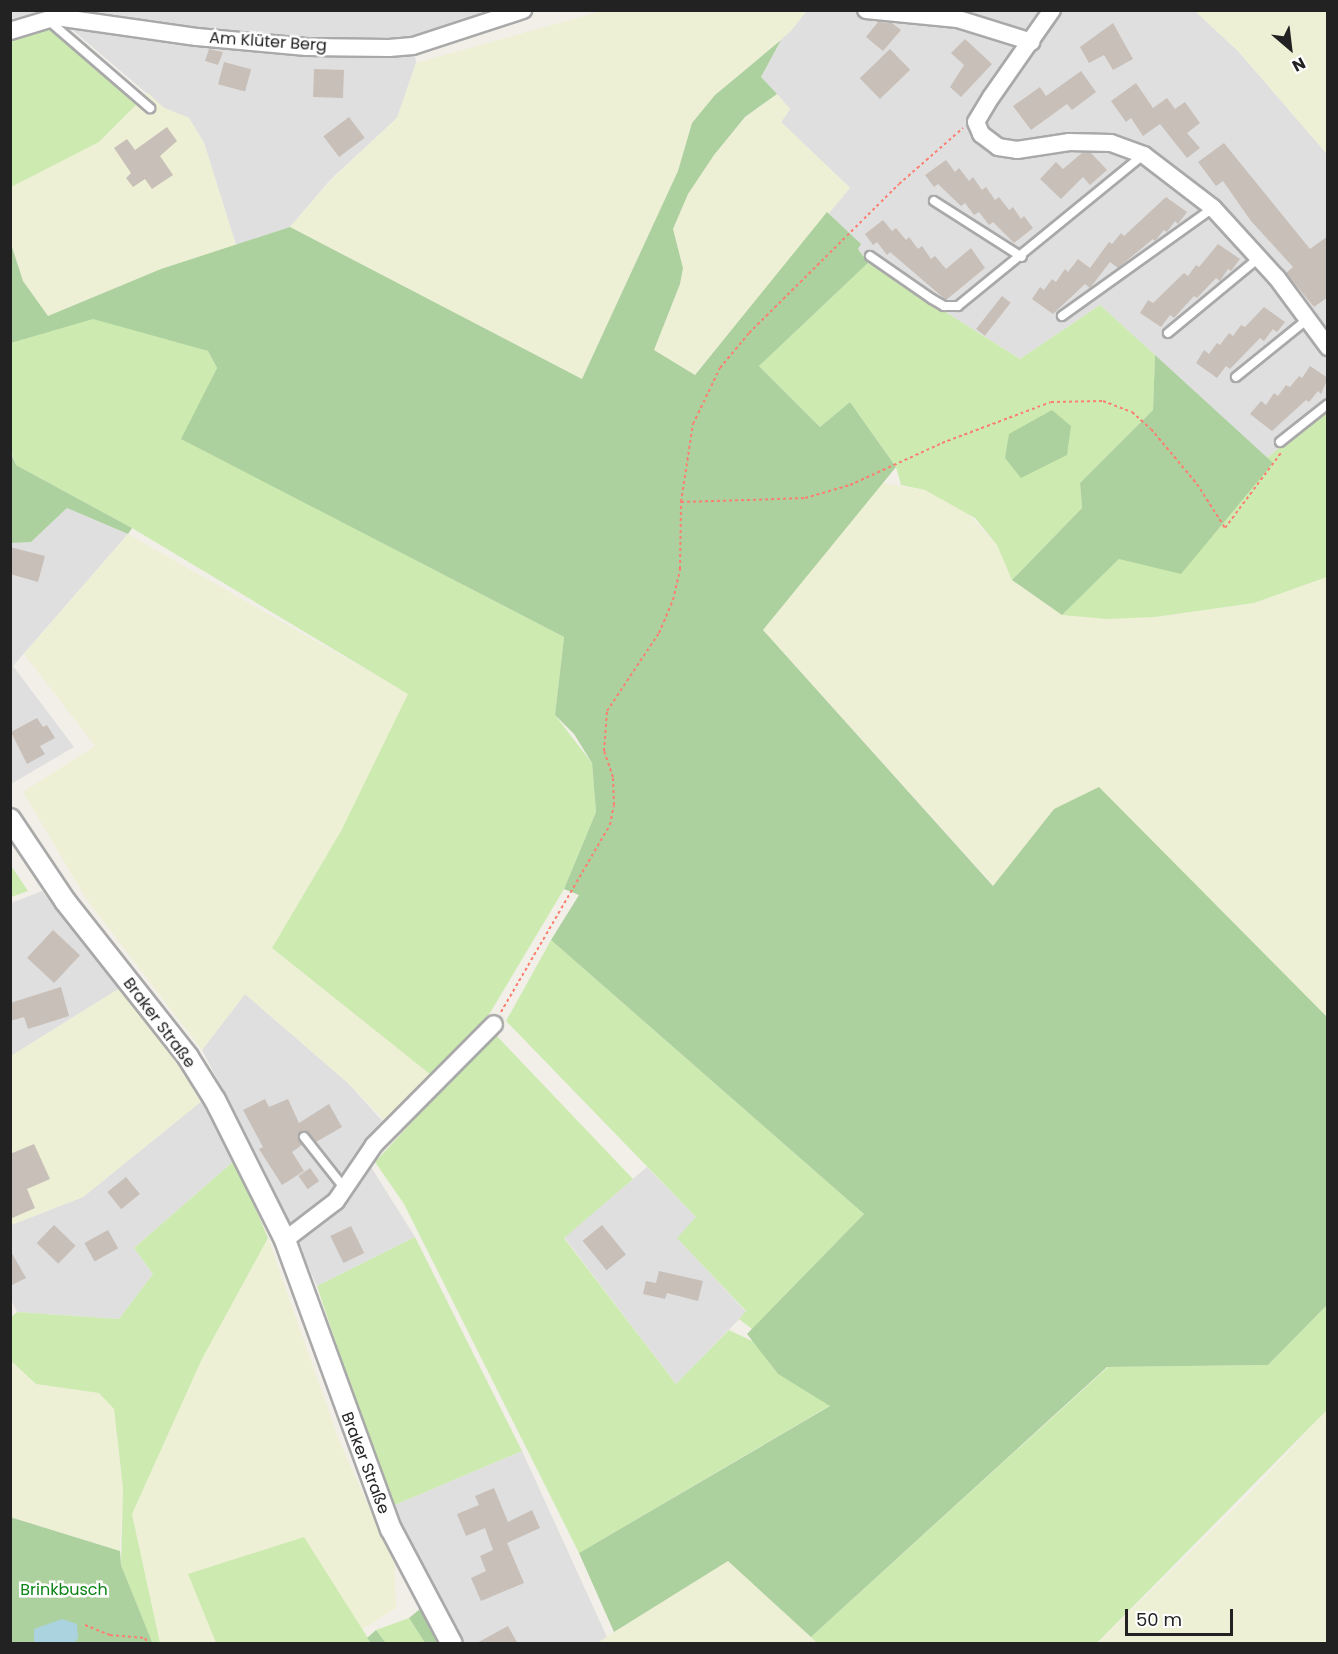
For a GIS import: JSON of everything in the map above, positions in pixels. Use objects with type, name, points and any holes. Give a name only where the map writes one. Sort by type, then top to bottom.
[{"type":"street","name":"Am Klüter Berg","points":[[10,31],[48,19],[296,46],[389,48],[413,46],[523,10]]},
{"type":"street","points":[[866,10],[958,19],[1032,42]]},
{"type":"street","points":[[1052,10],[976,122],[981,134],[998,147],[1017,150],[1069,142],[1111,143],[1143,155],[1214,208],[1260,257],[1328,347]]},
{"type":"street","name":"Braker Straße","points":[[10,819],[65,901],[188,1058],[227,1123],[285,1240],[380,1504],[452,1644]]},
{"type":"street","points":[[285,1240],[336,1202],[374,1145],[494,1024]]},
{"type":"lane","points":[[48,19],[150,108]]},
{"type":"lane","points":[[870,256],[944,306],[958,306],[1022,257],[1143,155]]},
{"type":"lane","points":[[934,201],[1022,257]]},
{"type":"lane","points":[[1062,316],[1214,208]]},
{"type":"lane","points":[[1168,333],[1260,257]]},
{"type":"lane","points":[[1236,377],[1308,320]]},
{"type":"lane","points":[[1281,442],[1328,404]]},
{"type":"lane","points":[[304,1137],[346,1190]]},
{"type":"path","points":[[494,1024],[610,825],[614,805],[613,777],[604,751],[607,711],[659,633],[673,600],[683,536],[681,502],[693,424],[720,368],[749,333],[899,184],[959,130],[976,122]]},
{"type":"path","points":[[681,502],[804,498],[850,485],[942,443],[1051,402],[1103,401],[1132,412],[1151,429],[1197,484],[1225,528],[1277,464],[1281,442]]},
{"type":"path","points":[[85,1625],[110,1635],[145,1638],[148,1644]]},
{"type":"shaded area","points":[[11,10],[498,11],[413,39],[416,63],[397,118],[331,179],[290,227],[236,245],[204,143],[189,118],[164,108],[50,11],[11,19]]},
{"type":"shaded area","points":[[807,11],[1195,11],[1238,51],[1327,154],[1327,409],[1267,458],[1100,305],[1020,359],[868,263],[858,249],[860,244],[827,212],[850,188],[781,122],[790,109],[761,77],[781,40]]},
{"type":"shaded area","points":[[67,508],[128,534],[13,666],[74,747],[11,784],[10,543],[31,542]]},
{"type":"shaded area","points":[[42,891],[120,988],[11,1056],[11,903]]},
{"type":"shaded area","points":[[245,994],[348,1083],[385,1124],[361,1151],[415,1237],[317,1286],[265,1171],[202,1050]]},
{"type":"shaded area","points":[[203,1100],[235,1160],[134,1248],[153,1274],[119,1319],[17,1312],[11,1300],[11,1225],[83,1197]]},
{"type":"shaded area","points":[[647,1167],[696,1217],[678,1238],[746,1312],[676,1384],[564,1237]]},
{"type":"shaded area","points":[[522,1451],[607,1637],[596,1644],[459,1643],[390,1507]]},
{"type":"green space","points":[[798,10],[805,13],[791,31],[715,95],[692,123],[678,171],[582,379],[290,227],[331,180],[397,118],[416,63],[602,11]]},
{"type":"green space","points":[[1195,11],[1327,11],[1327,154],[1238,51]]},
{"type":"green space","points":[[49,27],[136,105],[99,142],[11,187],[11,36]]},
{"type":"green space","points":[[781,40],[761,77],[777,94],[745,117],[714,155],[688,194],[673,229],[683,268],[680,284],[654,350],[695,375],[827,212],[861,244],[858,249],[868,263],[759,366],[820,427],[850,402],[896,467],[763,630],[993,886],[1054,809],[1099,787],[1327,1017],[1327,1305],[1268,1365],[1107,1367],[811,1637],[728,1561],[614,1632],[579,1553],[830,1406],[778,1374],[747,1334],[864,1214],[551,940],[579,895],[564,889],[596,812],[592,763],[574,734],[555,715],[564,637],[181,439],[217,368],[208,351],[93,319],[11,343],[11,244],[23,281],[48,316],[161,269],[290,227],[582,379],[678,171],[692,123],[715,95]]},
{"type":"green space","points":[[148,93],[164,108],[189,118],[204,143],[236,245],[161,269],[48,316],[23,281],[11,244],[10,187],[99,142]]},
{"type":"green space","points":[[777,94],[790,109],[781,122],[850,188],[694,375],[654,350],[680,284],[683,268],[673,229],[688,194],[714,155],[745,118]]},
{"type":"green space","points":[[868,263],[1020,359],[1100,305],[1155,355],[1153,410],[1080,483],[1082,508],[1012,580],[997,545],[975,518],[925,490],[901,485],[896,467],[850,402],[820,427],[759,366]],"holes":[[[1052,411],[1005,459],[1033,422]]]},
{"type":"green space","points":[[93,318],[208,351],[217,368],[182,439],[564,637],[555,715],[592,763],[596,812],[564,889],[490,1013],[431,1075],[272,948],[341,831],[408,694],[132,528],[16,465],[11,451],[11,343]]},
{"type":"green space","points":[[1155,355],[1273,463],[1181,574],[1119,559],[1062,615],[1012,580],[1082,508],[1080,483],[1153,410]]},
{"type":"green space","points":[[1327,409],[1327,577],[1254,603],[1155,617],[1107,619],[1062,615],[1119,559],[1272,463],[1267,458]]},
{"type":"green space","points":[[1052,410],[1071,426],[1067,455],[1021,478],[1005,458],[1009,434]]},
{"type":"green space","points":[[10,451],[16,465],[132,528],[128,534],[67,508],[31,542],[11,543]]},
{"type":"green space","points":[[882,483],[925,490],[961,506],[997,545],[1010,572],[1062,615],[1155,617],[1254,603],[1327,577],[1327,1017],[1291,982],[1054,809],[994,886],[763,630]]},
{"type":"green space","points":[[128,534],[409,694],[341,831],[272,948],[431,1075],[386,1122],[348,1083],[245,994],[202,1050],[87,900],[23,792],[95,746],[24,654]]},
{"type":"green space","points":[[10,864],[28,891],[11,897],[10,897]]},
{"type":"green space","points":[[551,940],[864,1214],[752,1329],[739,1319],[746,1311],[677,1238],[696,1217],[506,1021]]},
{"type":"green space","points":[[120,988],[175,1055],[203,1100],[83,1197],[11,1225],[11,1056]]},
{"type":"green space","points":[[494,1033],[633,1179],[564,1238],[676,1384],[729,1330],[754,1342],[778,1374],[831,1405],[579,1553],[404,1204],[375,1162]]},
{"type":"green space","points":[[235,1160],[268,1238],[202,1359],[132,1514],[160,1643],[152,1643],[121,1565],[123,1488],[114,1409],[99,1393],[36,1384],[11,1361],[11,1317],[17,1312],[119,1319],[153,1274],[134,1248]]},
{"type":"green space","points":[[415,1237],[522,1451],[390,1507],[317,1286]]},
{"type":"green space","points":[[268,1238],[339,1440],[395,1565],[396,1608],[360,1631],[304,1538],[188,1574],[216,1643],[160,1643],[132,1514],[202,1359]]},
{"type":"green space","points":[[1327,1305],[1327,1410],[1097,1643],[818,1644],[811,1637],[1108,1367],[1268,1365]]},
{"type":"green space","points":[[10,1361],[36,1384],[99,1393],[114,1409],[123,1488],[120,1551],[11,1517]]},
{"type":"green space","points":[[1327,1410],[1327,1643],[1097,1644],[1253,1490]]},
{"type":"green space","name":"Brinkbusch","points":[[10,1517],[120,1551],[121,1565],[152,1642],[11,1643]]},
{"type":"green space","points":[[304,1537],[371,1643],[216,1643],[188,1574]]},
{"type":"green space","points":[[728,1561],[818,1643],[596,1644],[614,1632]]},
{"type":"green space","points":[[420,1609],[441,1643],[425,1643],[409,1618]]},
{"type":"green space","points":[[409,1618],[425,1643],[386,1643],[376,1630]]},
{"type":"green space","points":[[376,1630],[386,1643],[371,1643],[367,1638]]},
{"type":"water","points":[[62,1619],[77,1624],[78,1638],[74,1643],[34,1643],[34,1629]]},
{"type":"building","points":[[878,22],[892,23],[901,30],[883,51],[866,37]]},
{"type":"building","points":[[1113,23],[1133,59],[1113,70],[1104,55],[1089,63],[1080,47]]},
{"type":"building","points":[[965,39],[992,64],[961,97],[950,87],[964,65],[951,53]]},
{"type":"building","points":[[209,49],[223,52],[218,65],[205,61]]},
{"type":"building","points":[[890,49],[910,70],[880,99],[860,78]]},
{"type":"building","points":[[224,62],[251,69],[245,91],[218,84]]},
{"type":"building","points":[[314,69],[344,70],[343,98],[313,97]]},
{"type":"building","points":[[1081,71],[1096,92],[1072,110],[1067,104],[1031,130],[1013,106],[1040,87],[1046,96]]},
{"type":"building","points":[[1136,83],[1153,108],[1167,98],[1175,109],[1185,102],[1200,123],[1187,133],[1200,148],[1187,158],[1160,124],[1143,136],[1131,118],[1126,122],[1111,101]]},
{"type":"building","points":[[349,117],[365,138],[339,157],[323,136]]},
{"type":"building","points":[[167,127],[177,141],[160,156],[173,175],[152,189],[145,179],[133,187],[126,178],[131,173],[114,148],[127,139],[135,150]]},
{"type":"building","points":[[1224,143],[1310,249],[1328,236],[1328,297],[1314,307],[1286,273],[1293,267],[1251,221],[1223,181],[1216,186],[1198,162]]},
{"type":"building","points":[[1082,153],[1091,153],[1107,170],[1090,185],[1083,177],[1061,199],[1040,179],[1056,162],[1063,169]]},
{"type":"building","points":[[946,160],[955,172],[959,168],[969,181],[973,177],[982,190],[986,187],[995,200],[999,197],[1009,210],[1013,207],[1021,219],[1024,216],[1033,228],[1014,243],[993,222],[989,225],[979,212],[974,215],[965,203],[961,206],[938,184],[934,187],[925,175]]},
{"type":"building","points":[[1166,197],[1187,212],[1178,224],[1175,221],[1167,232],[1164,230],[1155,241],[1153,239],[1118,268],[1110,262],[1090,288],[1085,284],[1053,314],[1032,299],[1040,287],[1044,290],[1052,279],[1056,282],[1065,269],[1068,272],[1078,259],[1090,268],[1109,242],[1112,244],[1121,233],[1124,236]]},
{"type":"building","points":[[883,220],[892,231],[896,228],[906,240],[909,237],[918,249],[922,246],[931,259],[935,256],[946,269],[971,248],[985,268],[946,300],[890,252],[887,255],[877,242],[873,245],[865,234]]},
{"type":"building","points":[[1218,244],[1240,259],[1231,271],[1228,269],[1220,281],[1216,278],[1197,298],[1194,296],[1174,318],[1170,315],[1161,327],[1140,313],[1148,300],[1153,303],[1184,273],[1188,276],[1196,265],[1199,267]]},
{"type":"building","points":[[1002,296],[1011,303],[985,336],[976,329]]},
{"type":"building","points":[[1264,307],[1285,322],[1277,332],[1273,329],[1264,341],[1260,338],[1230,369],[1226,366],[1217,378],[1196,363],[1204,350],[1209,354],[1217,343],[1220,345],[1229,333],[1233,336],[1241,325],[1245,327]]},
{"type":"building","points":[[1310,366],[1328,378],[1321,394],[1318,391],[1309,402],[1306,400],[1272,431],[1250,414],[1261,401],[1266,405],[1274,393],[1278,396],[1286,385],[1290,387],[1299,376],[1302,378]]},
{"type":"building","points":[[10,547],[45,556],[38,582],[10,574]]},
{"type":"building","points":[[37,718],[43,727],[47,725],[55,738],[40,746],[45,754],[27,764],[11,732]]},
{"type":"building","points":[[53,930],[80,955],[54,983],[27,958]]},
{"type":"building","points":[[61,987],[69,1016],[28,1029],[24,1017],[10,1021],[10,1003]]},
{"type":"building","points":[[265,1099],[269,1107],[288,1099],[299,1123],[329,1104],[342,1127],[316,1142],[307,1131],[300,1132],[302,1145],[292,1152],[304,1171],[282,1185],[259,1149],[263,1147],[243,1110]]},
{"type":"building","points":[[34,1144],[50,1179],[27,1189],[35,1208],[10,1219],[10,1154]]},
{"type":"building","points":[[310,1168],[319,1181],[308,1189],[299,1176]]},
{"type":"building","points":[[126,1177],[140,1194],[121,1209],[107,1192]]},
{"type":"building","points":[[54,1225],[76,1246],[58,1264],[37,1243]]},
{"type":"building","points":[[602,1225],[626,1255],[606,1270],[583,1241]]},
{"type":"building","points":[[351,1226],[364,1253],[343,1263],[330,1236]]},
{"type":"building","points":[[108,1230],[118,1248],[95,1261],[84,1243]]},
{"type":"building","points":[[10,1250],[26,1278],[10,1286]]},
{"type":"building","points":[[659,1271],[703,1281],[698,1301],[667,1293],[665,1299],[643,1294],[646,1281],[656,1283]]},
{"type":"building","points":[[494,1488],[508,1522],[532,1510],[540,1528],[507,1543],[524,1583],[481,1601],[471,1578],[486,1571],[480,1556],[493,1550],[485,1528],[466,1536],[457,1514],[479,1505],[475,1496]]},
{"type":"building","points":[[508,1626],[518,1644],[475,1644]]}]
